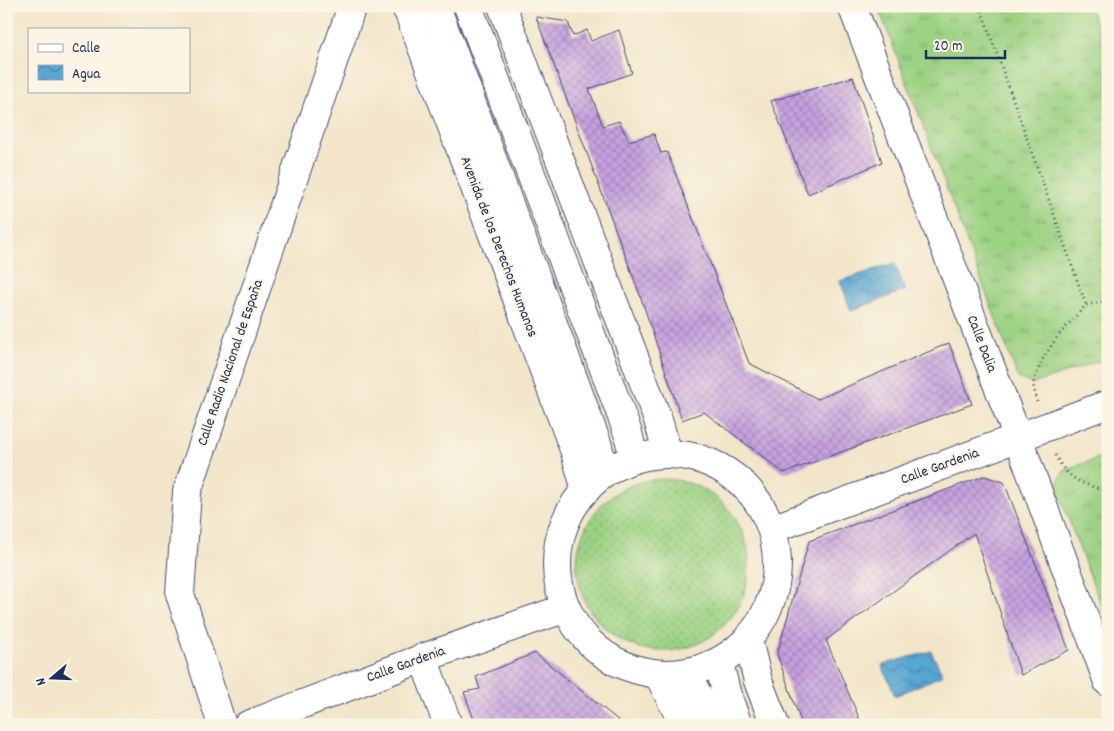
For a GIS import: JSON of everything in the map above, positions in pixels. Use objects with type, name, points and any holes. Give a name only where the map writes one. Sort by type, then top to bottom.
[{"type":"street","name":"Calle Radio Nacional de España","points":[[222,725],[180,594],[187,492],[352,6]]},
{"type":"street","name":"Avenida de los Derechos Humanos","points":[[405,6],[410,13],[564,424],[595,481]]},
{"type":"street","name":"Avenida de los Derechos Humanos","points":[[436,6],[597,443],[595,481]]},
{"type":"street","points":[[468,6],[628,433],[634,459]]},
{"type":"street","points":[[502,6],[658,420],[668,454]]},
{"type":"street","name":"Calle Dalia","points":[[852,6],[1029,434],[1108,682]]},
{"type":"street","name":"Calle Gardenia","points":[[772,529],[1108,404]]},
{"type":"street","points":[[668,454],[701,459],[732,474],[756,499],[772,529],[778,558],[775,588],[765,616],[748,640],[719,662],[671,674],[630,668],[603,654],[582,633],[566,608],[558,577],[559,546],[568,516],[595,481],[634,459],[668,454]]},
{"type":"street","name":"Calle Gardenia","points":[[248,725],[423,658],[566,608]]},
{"type":"street","points":[[748,640],[758,681],[775,725]]},
{"type":"street","points":[[423,658],[448,725]]},
{"type":"street","points":[[719,662],[726,692],[738,725]]},
{"type":"street","points":[[671,674],[678,713],[683,725]]},
{"type":"street","points":[[671,674],[702,701],[710,725]]},
{"type":"path","points":[[980,6],[1086,305]]},
{"type":"path","points":[[1108,301],[1086,305],[1057,337],[1041,362],[1033,384],[1029,434],[1064,471],[1078,482],[1108,492]]},
{"type":"green space","points":[[878,6],[1089,6],[1108,57],[1108,358],[1033,384],[1018,378]]},
{"type":"green space","points":[[1108,454],[1108,624],[1056,486],[1064,471]]},
{"type":"green space","points":[[663,479],[680,481],[696,486],[711,494],[729,511],[745,540],[749,565],[747,582],[742,598],[734,613],[717,631],[688,647],[663,651],[646,649],[630,644],[615,636],[597,619],[581,590],[577,565],[579,548],[584,532],[592,517],[609,499],[638,483]]},
{"type":"water","points":[[894,263],[906,290],[851,311],[840,281]]},
{"type":"water","points":[[931,651],[943,675],[895,696],[882,665]]},
{"type":"building","points":[[536,17],[568,22],[573,36],[587,30],[591,41],[619,30],[632,73],[589,89],[603,126],[619,121],[629,141],[654,134],[661,153],[667,152],[749,363],[818,399],[949,343],[972,404],[784,473],[704,412],[682,420],[640,295]]},
{"type":"building","points":[[853,77],[882,162],[808,194],[771,101]]},
{"type":"building","points":[[984,476],[1004,482],[1069,650],[1021,675],[974,533],[826,640],[862,725],[802,725],[777,654],[809,541]]},
{"type":"building","points":[[535,653],[624,725],[476,725],[464,692],[480,689],[476,677]]}]
